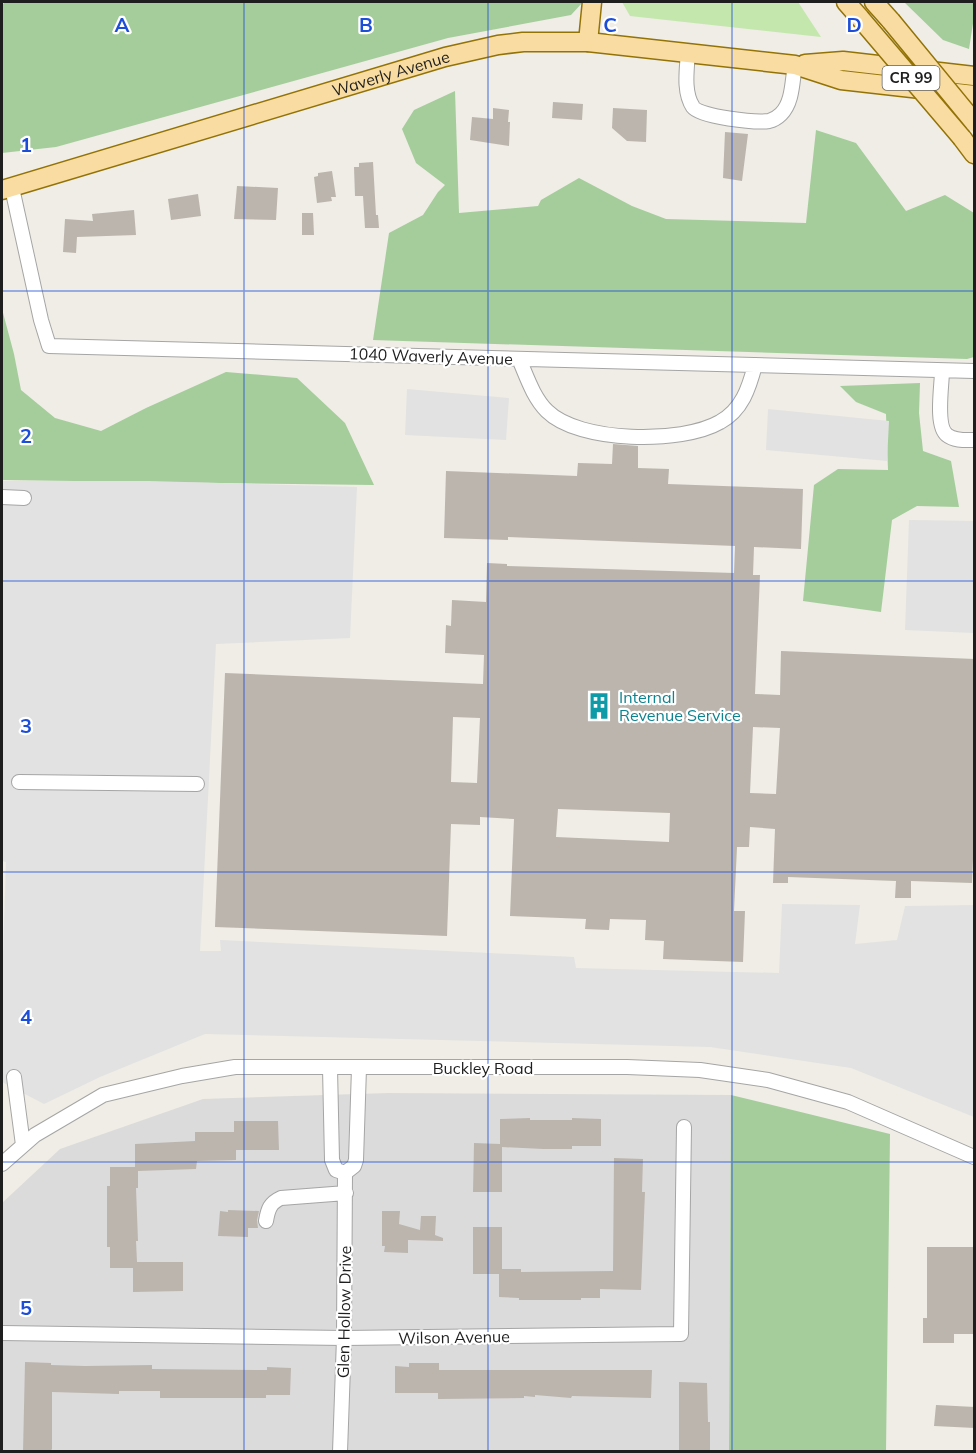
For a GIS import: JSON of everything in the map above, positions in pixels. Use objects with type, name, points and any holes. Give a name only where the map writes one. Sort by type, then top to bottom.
[{"type":"main road","points":[[588,42],[592,2]]},
{"type":"main road","name":"CR 99","points":[[846,2],[975,154]]},
{"type":"main road","name":"CR 99","points":[[874,2],[975,122]]},
{"type":"main road","name":"Waverly Avenue","points":[[7,189],[475,50],[523,42],[588,42],[688,52],[795,65],[841,80],[975,95]]},
{"type":"main road","name":"Waverly Avenue","points":[[795,65],[843,61],[975,76]]},
{"type":"street","points":[[688,52],[688,97],[694,109],[704,114],[758,122],[771,120],[781,114],[789,103],[795,65]]},
{"type":"street","name":"1040 Waverly Avenue","points":[[7,189],[49,346],[975,371]]},
{"type":"street","points":[[519,359],[538,400],[558,420],[606,435],[673,437],[721,422],[747,394],[755,365]]},
{"type":"street","points":[[942,370],[940,417],[942,428],[947,435],[960,440],[975,440]]},
{"type":"street","points":[[2,497],[24,498]]},
{"type":"street","points":[[20,782],[196,784]]},
{"type":"street","name":"Buckley Road","points":[[2,1164],[35,1135],[103,1095],[182,1076],[235,1067],[657,1068],[734,1074],[768,1080],[848,1102],[975,1157]]},
{"type":"street","name":"Glen Hollow Drive","points":[[330,1068],[332,1160],[336,1170],[345,1173]]},
{"type":"street","name":"Glen Hollow Drive","points":[[345,1173],[354,1166],[356,1160],[359,1068]]},
{"type":"street","points":[[14,1077],[23,1145]]},
{"type":"street","name":"Wilson Avenue","points":[[2,1333],[344,1338],[681,1335],[684,1127]]},
{"type":"street","name":"Glen Hollow Drive","points":[[340,1452],[344,1338],[345,1173]]},
{"type":"street","points":[[266,1221],[268,1210],[273,1202],[281,1198],[346,1193]]},
{"type":"shaded area","points":[[407,389],[509,398],[506,440],[405,435]]},
{"type":"shaded area","points":[[768,409],[889,421],[887,461],[766,450]]},
{"type":"shaded area","points":[[2,481],[149,481],[357,487],[350,638],[216,644],[200,951],[221,951],[220,940],[574,957],[576,968],[779,973],[782,904],[860,905],[855,944],[897,940],[905,906],[974,905],[974,1117],[851,1068],[710,1047],[205,1034],[100,1077],[44,1104],[2,1082],[6,862],[2,861]]},
{"type":"shaded area","points":[[909,520],[974,521],[974,633],[905,630]]},
{"type":"shaded area","points":[[389,1093],[731,1095],[729,1451],[2,1452],[2,1203],[60,1149],[203,1099]]},
{"type":"green space","points":[[5,2],[583,2],[571,15],[448,38],[56,147],[2,153],[2,5]]},
{"type":"green space","points":[[622,2],[798,2],[821,37],[630,16]]},
{"type":"green space","points":[[904,2],[974,2],[969,49],[943,40]]},
{"type":"green space","points":[[455,91],[459,213],[538,206],[541,200],[579,178],[632,206],[666,219],[806,223],[816,130],[856,143],[906,211],[945,195],[974,213],[974,357],[967,359],[373,340],[389,233],[423,215],[445,185],[416,163],[402,129],[414,110]]},
{"type":"green space","points":[[2,309],[21,390],[55,418],[101,431],[226,372],[297,378],[345,423],[374,485],[2,480]]},
{"type":"green space","points":[[920,383],[919,413],[923,451],[951,461],[959,507],[917,506],[892,520],[881,612],[803,601],[814,485],[838,469],[888,470],[886,414],[856,402],[840,386]]},
{"type":"green space","points":[[731,1095],[890,1134],[886,1451],[729,1451]]},
{"type":"building","points":[[553,102],[583,104],[582,120],[552,118]]},
{"type":"building","points":[[493,108],[509,110],[509,146],[470,140],[472,117],[493,119]]},
{"type":"building","points":[[613,108],[647,110],[646,142],[627,141],[612,128]]},
{"type":"building","points":[[725,132],[748,134],[742,181],[723,178]]},
{"type":"building","points":[[373,162],[376,215],[378,215],[379,228],[365,228],[363,196],[355,196],[354,167],[359,167],[359,163]]},
{"type":"building","points":[[332,171],[336,197],[331,197],[332,201],[317,203],[314,177],[318,176],[318,173]]},
{"type":"building","points":[[237,186],[278,188],[276,220],[234,219]]},
{"type":"building","points":[[198,194],[201,216],[171,220],[168,199]]},
{"type":"building","points":[[134,210],[136,235],[77,237],[76,253],[63,252],[65,219],[93,221],[92,214]]},
{"type":"building","points":[[302,213],[313,213],[314,235],[302,235]]},
{"type":"building","name":"Internal Revenue Service","points":[[613,444],[638,446],[638,468],[669,469],[668,484],[803,489],[801,549],[754,547],[753,575],[760,575],[755,694],[780,695],[781,651],[975,659],[975,813],[972,883],[911,881],[911,898],[895,898],[896,881],[788,877],[788,883],[773,883],[775,829],[750,827],[749,847],[737,847],[734,911],[745,911],[743,962],[663,959],[664,941],[645,940],[646,920],[610,919],[609,930],[585,929],[586,919],[510,916],[514,819],[480,817],[480,825],[451,824],[447,936],[215,927],[225,673],[483,684],[484,655],[445,653],[446,625],[451,626],[452,600],[486,602],[487,563],[507,564],[507,566],[734,573],[735,546],[508,537],[508,540],[444,538],[446,471],[577,476],[578,463],[612,464]],"holes":[[[453,717],[480,718],[477,783],[451,782]],[[753,727],[780,728],[776,794],[750,793]],[[558,809],[670,813],[669,842],[556,837]]]},
{"type":"building","points":[[530,1118],[530,1120],[601,1119],[601,1146],[572,1146],[572,1149],[502,1147],[502,1192],[473,1192],[474,1143],[500,1144],[500,1119]]},
{"type":"building","points":[[234,1121],[278,1121],[279,1150],[236,1150],[236,1160],[197,1161],[196,1169],[138,1171],[138,1188],[136,1188],[137,1262],[183,1262],[183,1291],[133,1292],[133,1268],[110,1268],[110,1247],[107,1247],[107,1186],[110,1186],[110,1167],[135,1167],[135,1144],[195,1141],[195,1132],[234,1132]]},
{"type":"building","points":[[614,1158],[643,1159],[642,1192],[645,1192],[641,1290],[600,1289],[600,1298],[581,1298],[581,1300],[519,1300],[519,1298],[499,1297],[499,1274],[473,1274],[473,1227],[502,1227],[502,1269],[521,1269],[521,1272],[613,1271]]},
{"type":"building","points":[[228,1210],[259,1211],[258,1228],[248,1228],[248,1237],[218,1236],[220,1211],[228,1212]]},
{"type":"building","points":[[382,1211],[400,1211],[399,1224],[420,1230],[421,1216],[436,1216],[435,1235],[443,1238],[443,1241],[408,1240],[408,1253],[384,1252]]},
{"type":"building","points":[[927,1247],[974,1247],[974,1334],[954,1334],[954,1343],[923,1343],[923,1318],[927,1318]]},
{"type":"building","points":[[25,1362],[85,1366],[152,1365],[152,1369],[267,1370],[267,1367],[291,1368],[290,1395],[266,1395],[266,1398],[160,1398],[160,1391],[119,1391],[119,1394],[52,1392],[52,1449],[50,1452],[23,1452]]},
{"type":"building","points":[[409,1363],[439,1363],[439,1370],[652,1370],[651,1398],[572,1396],[571,1398],[535,1395],[535,1397],[524,1396],[524,1398],[438,1399],[438,1393],[395,1393],[395,1366],[409,1367]]},
{"type":"building","points":[[679,1382],[707,1383],[710,1452],[679,1452]]},
{"type":"building","points":[[936,1405],[975,1407],[975,1428],[934,1426]]},
{"type":"place","name":"Internal Revenue Service","points":[[599,706]]}]
